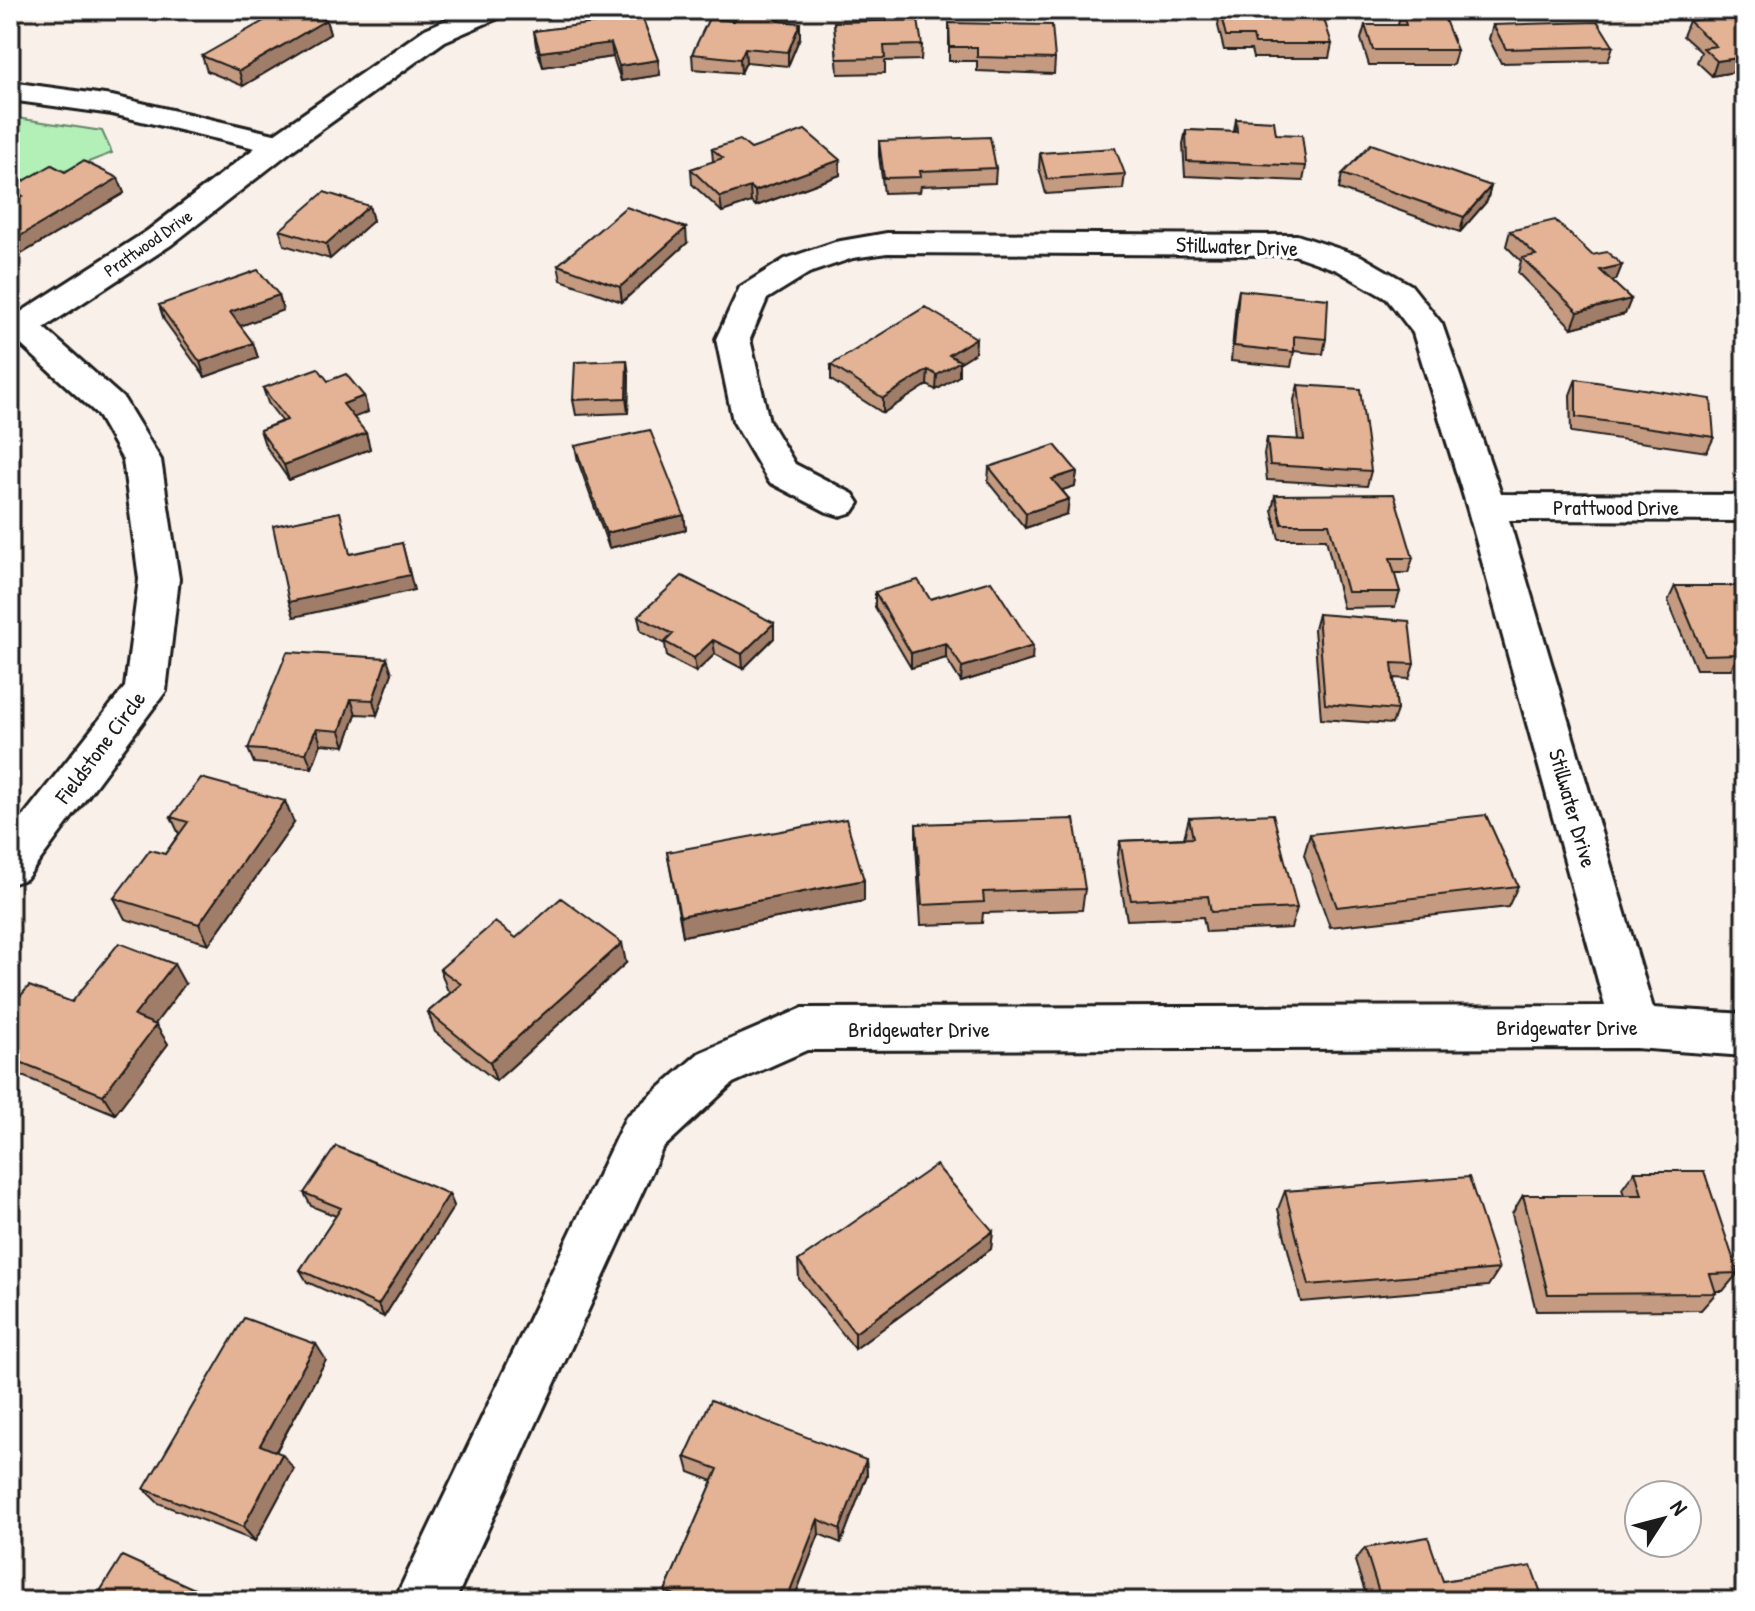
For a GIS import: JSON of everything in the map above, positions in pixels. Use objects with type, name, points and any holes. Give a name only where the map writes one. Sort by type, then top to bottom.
[{"type":"street","name":"Prattwood Drive","points":[[16,330],[159,238],[279,145],[435,35],[493,10]]},
{"type":"street","points":[[10,91],[55,94],[121,106],[279,145]]},
{"type":"street","name":"Stillwater Drive","points":[[840,503],[782,473],[751,421],[733,339],[752,294],[797,266],[847,249],[887,243],[1297,245],[1361,270],[1399,292],[1430,331],[1486,507],[1635,1027]]},
{"type":"street","name":"Fieldstone Circle","points":[[10,866],[145,691],[159,579],[142,460],[111,407],[16,330]]},
{"type":"street","name":"Prattwood Drive","points":[[1486,507],[1745,508]]},
{"type":"street","name":"Bridgewater Drive","points":[[424,1601],[644,1133],[716,1068],[803,1029],[1635,1027],[1745,1035]]},
{"type":"green space","points":[[10,117],[102,131],[112,153],[10,192]]},
{"type":"building","points":[[283,10],[301,10],[326,20],[239,71],[202,56]]},
{"type":"building","points":[[1401,10],[1441,10],[1457,50],[1373,50],[1365,25],[1406,25]]},
{"type":"building","points":[[738,11],[779,15],[777,21],[800,23],[788,52],[745,48],[740,59],[692,54],[709,18],[733,21]]},
{"type":"building","points":[[1220,12],[1255,12],[1257,18],[1284,18],[1282,13],[1322,13],[1332,44],[1255,44],[1253,36],[1226,36]]},
{"type":"building","points":[[1742,13],[1745,16],[1745,57],[1717,61],[1703,48],[1716,46],[1689,21]]},
{"type":"building","points":[[642,17],[658,60],[619,66],[611,43],[540,52],[534,31]]},
{"type":"building","points":[[918,20],[922,45],[884,46],[885,58],[837,59],[834,22]]},
{"type":"building","points":[[1598,22],[1613,46],[1506,49],[1493,25]]},
{"type":"building","points":[[949,23],[1052,25],[1055,59],[977,57],[977,47],[950,47]]},
{"type":"building","points":[[1236,119],[1274,121],[1276,134],[1302,135],[1306,166],[1187,161],[1186,130],[1237,132]]},
{"type":"building","points":[[805,130],[840,160],[755,191],[750,187],[720,197],[691,169],[723,158],[712,149],[740,140],[751,149]]},
{"type":"building","points":[[990,137],[996,168],[920,171],[921,177],[884,178],[879,141]]},
{"type":"building","points":[[1371,144],[1491,186],[1464,217],[1342,174]]},
{"type":"building","points":[[1115,148],[1125,174],[1047,179],[1040,153]]},
{"type":"building","points":[[83,161],[118,178],[15,239],[10,237],[10,203],[23,196],[10,189],[52,165],[65,172]]},
{"type":"building","points":[[324,192],[369,206],[326,244],[280,230]]},
{"type":"building","points":[[626,207],[686,228],[620,287],[558,265]]},
{"type":"building","points":[[1555,220],[1592,255],[1607,252],[1622,265],[1600,270],[1631,299],[1578,312],[1522,258],[1536,255],[1510,231]]},
{"type":"building","points":[[258,270],[279,295],[230,312],[253,343],[200,362],[159,305]]},
{"type":"building","points":[[1239,290],[1328,299],[1326,339],[1294,336],[1294,352],[1234,346]]},
{"type":"building","points":[[925,307],[976,338],[949,355],[960,361],[937,375],[928,370],[883,398],[831,365]]},
{"type":"building","points":[[627,360],[626,398],[573,400],[575,362]]},
{"type":"building","points":[[318,368],[328,381],[346,374],[364,396],[343,404],[366,433],[284,465],[260,430],[287,420],[263,388]]},
{"type":"building","points":[[1576,379],[1711,399],[1714,437],[1576,417]]},
{"type":"building","points":[[1298,385],[1360,389],[1371,471],[1270,465],[1267,438],[1304,440]]},
{"type":"building","points":[[650,430],[684,515],[606,533],[575,446]]},
{"type":"building","points":[[1055,445],[1077,471],[1052,479],[1069,499],[1026,513],[989,467]]},
{"type":"building","points":[[1394,494],[1413,558],[1390,558],[1400,592],[1347,592],[1329,524],[1282,524],[1275,495]]},
{"type":"building","points":[[340,512],[350,554],[402,543],[410,575],[289,602],[273,526]]},
{"type":"building","points":[[682,576],[774,623],[742,654],[713,640],[694,658],[665,642],[673,634],[638,616]]},
{"type":"building","points":[[918,580],[930,599],[991,581],[1033,646],[962,667],[946,643],[911,653],[875,592]]},
{"type":"building","points":[[1675,586],[1745,586],[1745,641],[1734,642],[1739,654],[1704,655]]},
{"type":"building","points":[[1318,614],[1409,621],[1414,664],[1392,663],[1397,710],[1325,704]]},
{"type":"building","points":[[287,652],[387,658],[373,700],[351,699],[340,731],[316,729],[306,753],[248,749]]},
{"type":"building","points":[[201,778],[285,801],[199,924],[114,898],[150,850],[165,854],[188,822],[171,817]]},
{"type":"building","points":[[1273,814],[1297,908],[1211,912],[1208,896],[1131,900],[1120,841],[1193,838],[1189,818]]},
{"type":"building","points":[[1486,815],[1518,886],[1337,907],[1310,834]]},
{"type":"building","points":[[846,819],[864,880],[680,916],[667,852]]},
{"type":"building","points":[[1074,819],[1085,889],[983,892],[984,902],[922,905],[916,824]]},
{"type":"building","points":[[561,898],[622,943],[490,1062],[428,1012],[461,984],[440,969],[495,922],[516,938]]},
{"type":"building","points":[[119,943],[174,964],[134,1016],[156,1025],[103,1095],[10,1058],[10,1008],[29,986],[72,1002]]},
{"type":"building","points":[[336,1146],[449,1194],[378,1305],[300,1270],[341,1208],[304,1193]]},
{"type":"building","points":[[936,1165],[993,1231],[855,1333],[798,1261]]},
{"type":"building","points":[[1635,1171],[1704,1171],[1738,1273],[1710,1274],[1716,1293],[1548,1294],[1523,1195],[1642,1195]]},
{"type":"building","points":[[1469,1177],[1499,1269],[1309,1285],[1285,1191]]},
{"type":"building","points":[[244,1318],[316,1344],[260,1445],[282,1454],[243,1527],[144,1489]]},
{"type":"building","points":[[711,1400],[866,1460],[840,1529],[818,1519],[786,1601],[689,1601],[665,1591],[718,1469],[685,1457]]},
{"type":"building","points":[[1428,1537],[1443,1581],[1531,1566],[1544,1601],[1367,1601],[1381,1599],[1365,1548]]},
{"type":"building","points":[[122,1556],[199,1591],[193,1601],[94,1601]]}]
